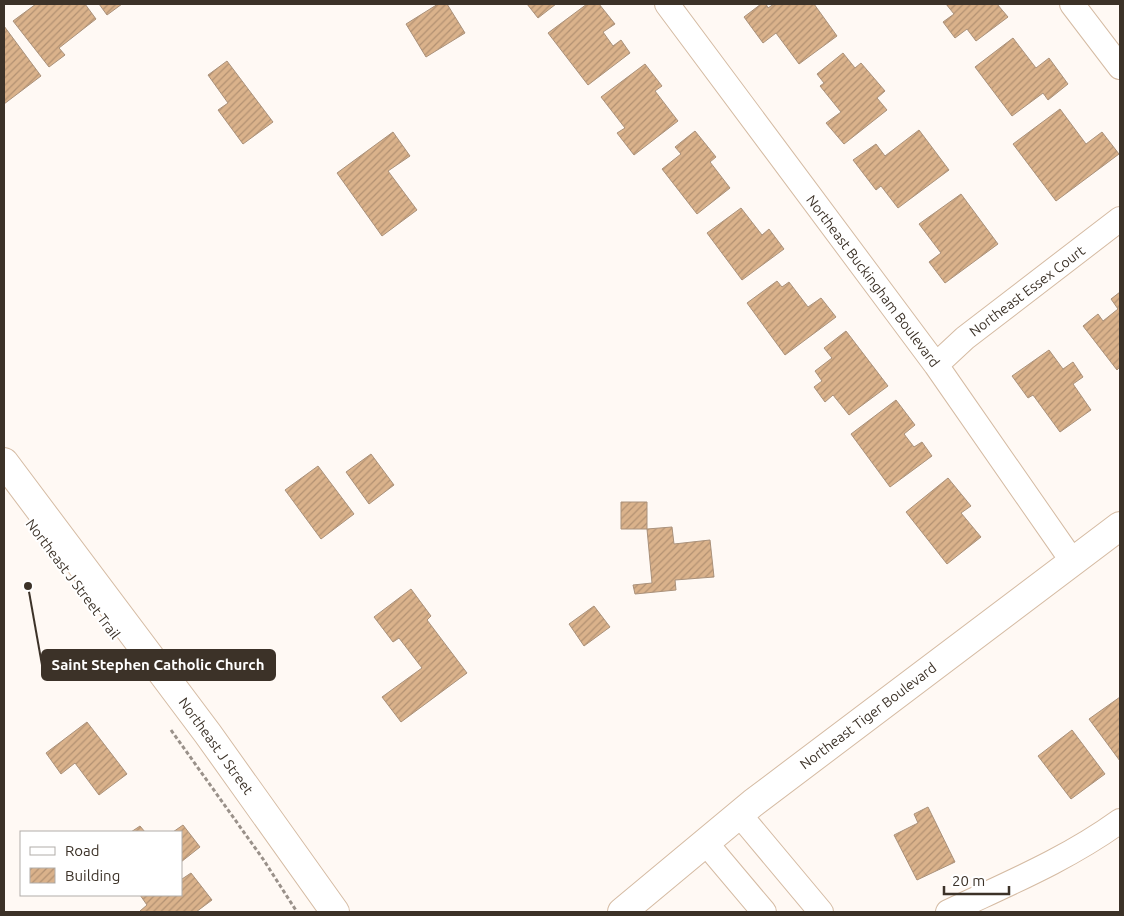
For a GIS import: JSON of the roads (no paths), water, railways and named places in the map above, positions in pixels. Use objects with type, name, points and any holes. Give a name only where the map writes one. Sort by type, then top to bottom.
[{"type":"street","name":"Northeast Buckingham Boulevard","points":[[667,4],[936,365],[1073,562]]},
{"type":"street","points":[[1072,4],[1120,67]]},
{"type":"street","name":"Northeast Essex Court","points":[[936,365],[965,338],[1120,219]]},
{"type":"street","name":"Northeast J Street","points":[[4,462],[202,726],[335,912]]},
{"type":"street","name":"Northeast Tiger Boulevard","points":[[622,912],[739,814],[1120,526]]},
{"type":"street","points":[[739,814],[821,912]]},
{"type":"street","points":[[948,912],[1057,861],[1092,841],[1120,821]]},
{"type":"street","points":[[705,842],[764,912]]},
{"type":"place","name":"Saint Stephen Catholic Church","points":[[28,586]]}]
